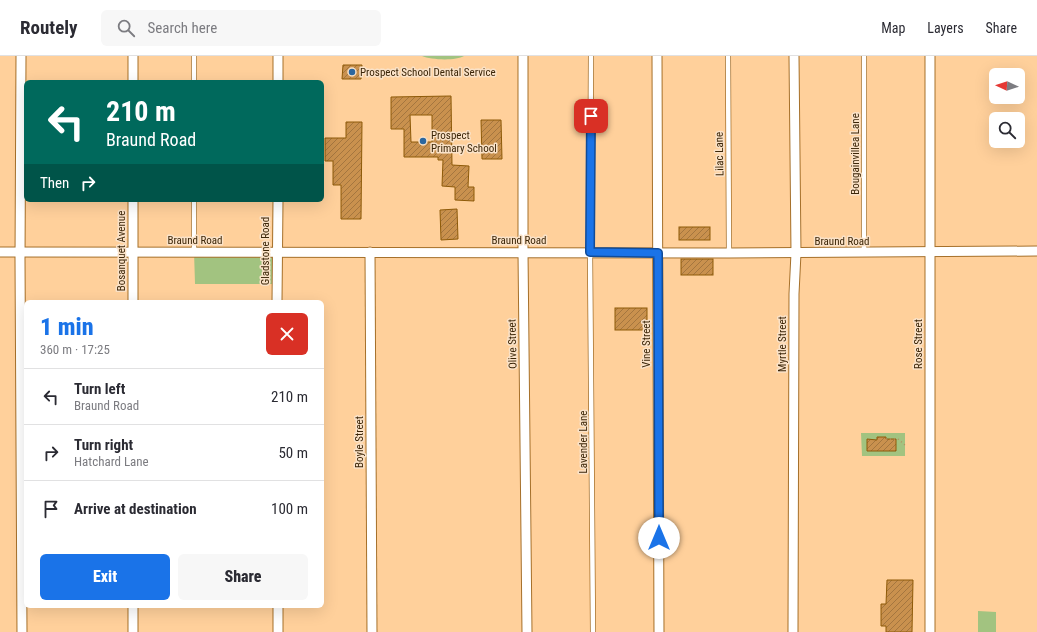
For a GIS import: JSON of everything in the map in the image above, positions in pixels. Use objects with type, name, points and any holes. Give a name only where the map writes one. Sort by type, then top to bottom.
[{"type":"street","points":[[21,56],[20,252],[22,632]]},
{"type":"street","points":[[132,56],[133,80]]},
{"type":"street","points":[[278,56],[278,80]]},
{"type":"street","name":"Olive Street","points":[[523,56],[523,252],[527,632]]},
{"type":"street","name":"Vine Street","points":[[657,56],[659,632]]},
{"type":"street","name":"Myrtle Street","points":[[793,632],[794,294],[796,253],[794,56]]},
{"type":"street","name":"Rose Street","points":[[930,56],[930,252],[925,443],[930,632]]},
{"type":"street","name":"Bosanquet Avenue","points":[[133,202],[134,300]]},
{"type":"street","name":"Gladstone Road","points":[[278,202],[278,300]]},
{"type":"street","name":"Braund Road","points":[[0,252],[864,253],[1037,251]]},
{"type":"street","name":"Boyle Street","points":[[370,252],[372,632]]},
{"type":"street","points":[[133,608],[133,632]]},
{"type":"street","points":[[278,608],[278,632]]},
{"type":"lane","points":[[194,56],[194,80]]},
{"type":"lane","name":"Lavender Lane","points":[[591,56],[590,252],[593,632]]},
{"type":"lane","name":"Lilac Lane","points":[[728,56],[729,253]]},
{"type":"lane","name":"Bougainvillea Lane","points":[[864,56],[864,253]]},
{"type":"lane","points":[[194,202],[194,252]]},
{"type":"path","points":[[886,439],[898,439],[905,445]]},
{"type":"green space","points":[[422,56],[464,56],[455,59],[443,59]]},
{"type":"green space","points":[[194,252],[278,252],[277,284],[195,284]]},
{"type":"green space","points":[[861,433],[905,433],[905,456],[862,456]]},
{"type":"green space","points":[[978,611],[996,612],[996,632],[978,632]]},
{"type":"building","name":"Prospect School Dental Service","points":[[343,65],[362,65],[361,79],[342,79]]},
{"type":"building","points":[[451,96],[452,165],[469,166],[468,187],[474,187],[474,201],[455,200],[455,187],[442,186],[443,160],[438,160],[438,157],[404,157],[404,129],[391,129],[391,97]],"holes":[[[410,115],[432,115],[432,142],[411,142]]]},
{"type":"building","points":[[481,120],[501,120],[502,159],[482,159]]},
{"type":"building","points":[[346,122],[362,122],[361,219],[341,219],[341,185],[333,185],[333,161],[325,161],[325,138],[346,138]]},
{"type":"building","points":[[457,209],[458,239],[441,240],[440,210]]},
{"type":"building","points":[[679,227],[710,227],[710,240],[679,240]]},
{"type":"building","points":[[681,259],[713,259],[713,275],[681,275]]},
{"type":"building","points":[[615,308],[647,308],[647,330],[615,330]]},
{"type":"building","points":[[877,437],[896,439],[896,451],[867,451],[867,439],[877,440]]},
{"type":"building","points":[[887,580],[913,580],[912,632],[886,632],[886,626],[881,626],[881,604],[886,604]]},
{"type":"place","name":"Prospect School Dental Service","points":[[352,72]]},
{"type":"place","name":"Prospect Primary School","points":[[423,141]]},
{"type":"route","points":[[591,116],[590,252],[658,253],[659,538]]}]
